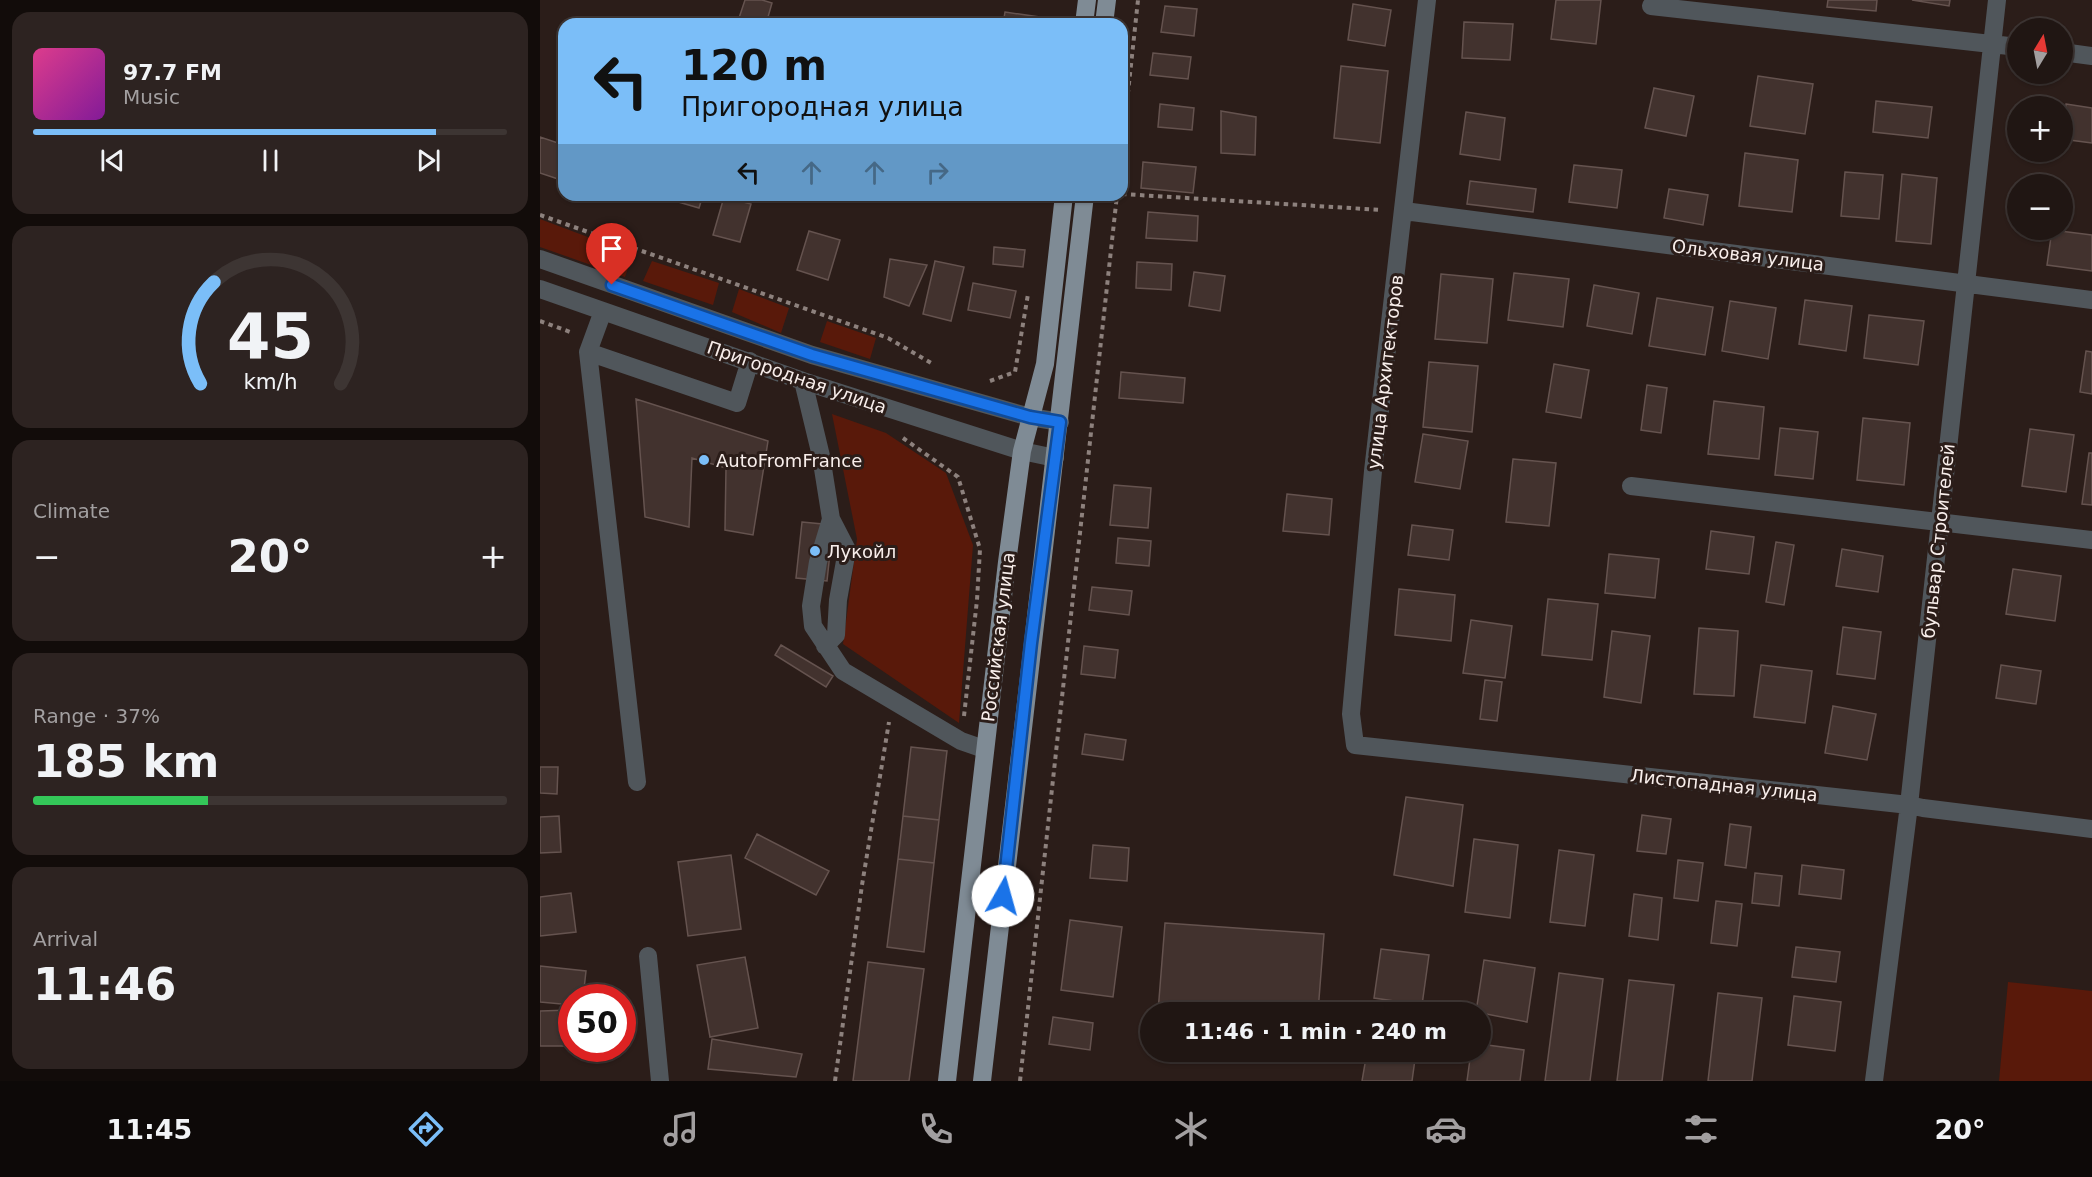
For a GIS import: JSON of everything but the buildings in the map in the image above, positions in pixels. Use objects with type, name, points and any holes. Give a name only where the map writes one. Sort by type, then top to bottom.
[{"type":"main road","points":[[1085,18],[1087,0]]},
{"type":"main road","points":[[1105,18],[1107,0]]},
{"type":"main road","name":"Российская улица","points":[[946,1081],[984,749],[1022,451],[1045,364],[1063,201]]},
{"type":"main road","name":"Российская улица","points":[[982,1081],[1031,643],[1060,422],[1084,201]]},
{"type":"street","name":"улица Архитекторов","points":[[1355,745],[1351,714],[1373,471],[1426,0]]},
{"type":"street","name":"бульвар Строителей","points":[[1874,1081],[1909,805],[1997,0]]},
{"type":"street","points":[[1651,6],[2007,46]]},
{"type":"street","points":[[2073,53],[2092,56]]},
{"type":"street","name":"Ольховая улица","points":[[1404,211],[2092,300]]},
{"type":"street","name":"Пригородная улица","points":[[540,259],[812,355],[1030,417],[1060,422]]},
{"type":"street","name":"Пригородная улица","points":[[540,289],[803,381],[1022,451],[1055,458]]},
{"type":"street","points":[[603,311],[590,346],[637,782]]},
{"type":"street","points":[[590,346],[737,403],[750,361]]},
{"type":"street","points":[[803,381],[821,456],[831,519],[847,550],[838,600],[836,635],[825,645]]},
{"type":"street","points":[[1631,486],[2092,540]]},
{"type":"street","points":[[831,519],[818,562],[811,606],[813,626],[825,645],[843,671],[961,741],[984,749]]},
{"type":"street","name":"Листопадная улица","points":[[1355,745],[1909,805],[2092,829]]},
{"type":"street","points":[[648,956],[660,1081]]},
{"type":"path","points":[[1128,92],[1138,0]]},
{"type":"path","points":[[1128,194],[1404,211]]},
{"type":"path","points":[[1020,1081],[1116,201]]},
{"type":"path","points":[[540,215],[888,338],[939,368]]},
{"type":"path","points":[[540,321],[590,346]]},
{"type":"path","points":[[984,383],[1012,375],[1018,360]]},
{"type":"path","points":[[902,437],[958,477],[980,549],[961,741]]},
{"type":"path","points":[[835,1081],[862,885],[893,701]]},
{"type":"shaded area","points":[[540,219],[633,254],[625,277],[540,247]]},
{"type":"shaded area","points":[[652,261],[719,283],[713,305],[643,281]]},
{"type":"shaded area","points":[[739,289],[789,308],[781,333],[732,312]]},
{"type":"shaded area","points":[[827,321],[876,338],[870,359],[820,342]]},
{"type":"shaded area","points":[[832,414],[886,433],[946,473],[973,545],[959,723],[843,644],[857,539]]},
{"type":"shaded area","points":[[2008,982],[2092,991],[2092,1081],[1999,1081]]},
{"type":"place","name":"AutoFromFrance","points":[[704,460]]},
{"type":"place","name":"Лукойл","points":[[815,551]]},
{"type":"route","points":[[612,285],[812,355],[1030,417],[1060,422],[1031,643],[1003,896]]}]
